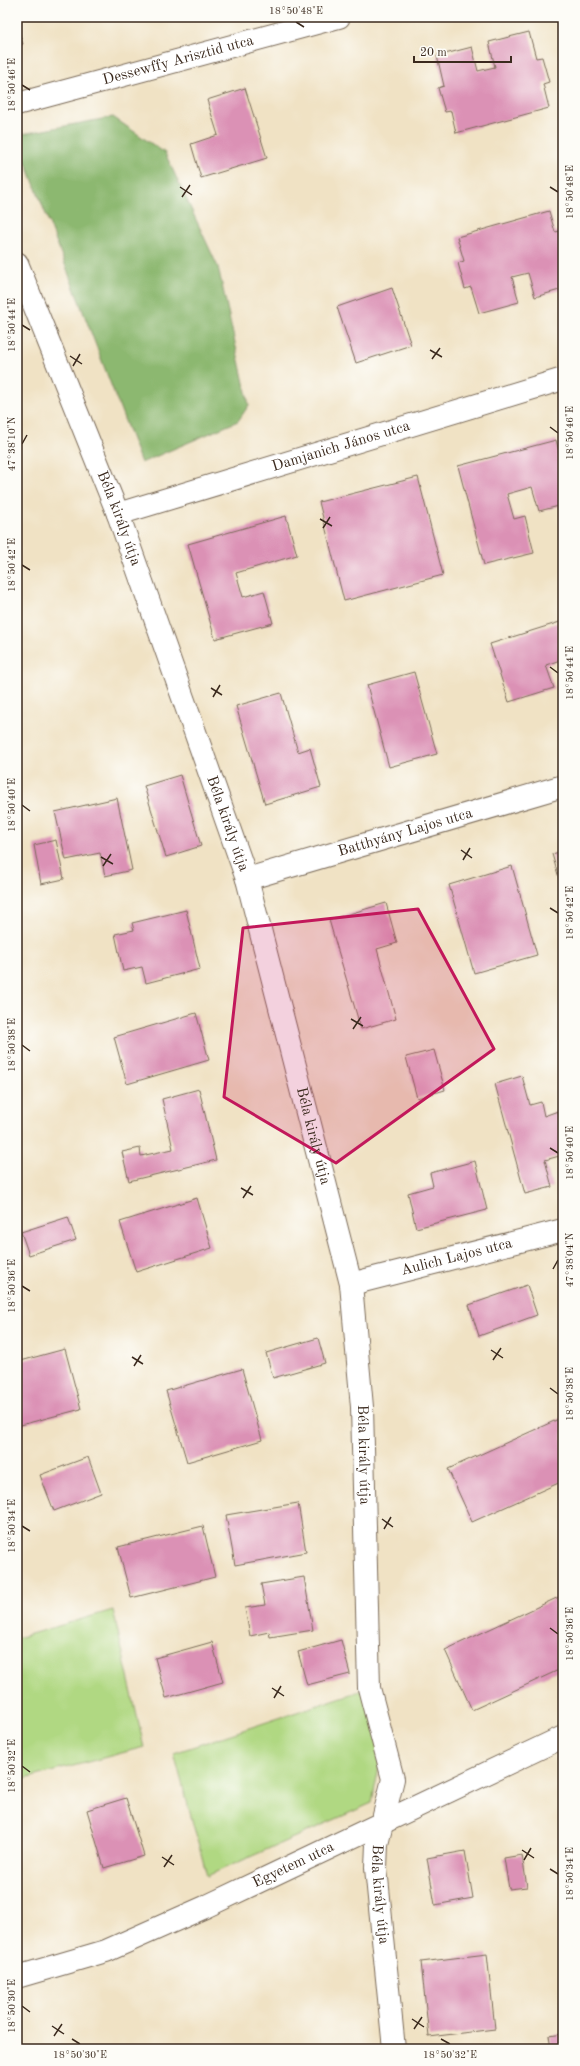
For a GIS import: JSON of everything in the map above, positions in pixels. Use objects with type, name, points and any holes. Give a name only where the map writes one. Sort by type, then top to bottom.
[{"type":"street","name":"Dessewffy Arisztid utca","points":[[17,104],[339,17]]},
{"type":"street","name":"Béla király útja","points":[[17,263],[118,514],[248,879],[351,1284],[362,1407],[369,1688],[393,1780],[378,1844],[376,1868],[394,2049]]},
{"type":"street","name":"Damjanich János utca","points":[[118,514],[563,379]]},
{"type":"street","name":"Batthyány Lajos utca","points":[[248,879],[563,786]]},
{"type":"street","name":"Aulich Lajos utca","points":[[351,1284],[563,1230]]},
{"type":"street","name":"Egyetem utca","points":[[17,1977],[106,1951],[205,1907],[563,1736]]},
{"type":"highlighted area","points":[[418,909],[494,1049],[336,1163],[224,1097],[243,928]]},
{"type":"green space","points":[[113,117],[165,153],[218,267],[249,405],[238,421],[141,463],[17,139],[17,135]]},
{"type":"green space","points":[[113,1610],[144,1747],[17,1781],[17,1638]]},
{"type":"green space","points":[[369,1688],[380,1761],[372,1803],[207,1876],[174,1753]]},
{"type":"building","points":[[17,26],[23,44],[17,46]]},
{"type":"building","points":[[529,32],[536,58],[542,57],[549,82],[543,84],[549,108],[456,133],[451,111],[445,112],[438,88],[444,86],[437,56],[472,47],[478,71],[495,67],[489,42]]},
{"type":"building","points":[[245,88],[267,158],[201,178],[191,144],[218,135],[207,100]]},
{"type":"building","points":[[549,211],[555,232],[561,231],[563,237],[563,289],[535,297],[528,273],[512,277],[519,302],[479,313],[471,287],[465,289],[458,263],[464,261],[457,237]]},
{"type":"building","points":[[392,288],[411,345],[356,363],[337,307]]},
{"type":"building","points":[[556,440],[563,467],[563,505],[539,511],[532,487],[507,494],[514,519],[525,516],[534,553],[484,565],[458,466]]},
{"type":"building","points":[[418,477],[443,575],[344,601],[319,502]]},
{"type":"building","points":[[286,516],[297,555],[236,573],[243,597],[264,591],[273,623],[215,639],[188,544]]},
{"type":"building","points":[[563,621],[563,659],[546,665],[554,688],[509,702],[490,644]]},
{"type":"building","points":[[414,672],[437,754],[389,767],[367,685]]},
{"type":"building","points":[[281,693],[298,752],[310,748],[321,787],[265,804],[236,706]]},
{"type":"building","points":[[180,775],[201,846],[166,857],[144,786]]},
{"type":"building","points":[[117,798],[132,870],[105,876],[100,853],[66,860],[55,812]]},
{"type":"building","points":[[56,840],[64,879],[41,884],[34,845]]},
{"type":"building","points":[[563,851],[563,892],[552,854]]},
{"type":"building","points":[[512,866],[537,955],[474,973],[449,885]]},
{"type":"building","points":[[386,903],[397,943],[377,949],[396,1019],[361,1029],[329,920]]},
{"type":"building","points":[[186,910],[200,969],[146,983],[142,967],[123,971],[115,934],[134,930],[132,923]]},
{"type":"building","points":[[196,1013],[209,1060],[127,1084],[114,1037]]},
{"type":"building","points":[[434,1050],[445,1090],[417,1098],[406,1057]]},
{"type":"building","points":[[522,1076],[530,1105],[541,1102],[544,1116],[558,1111],[563,1129],[563,1155],[545,1160],[552,1187],[525,1194],[495,1084]]},
{"type":"building","points":[[199,1089],[216,1160],[129,1181],[122,1152],[140,1148],[141,1156],[173,1149],[162,1099]]},
{"type":"building","points":[[475,1161],[487,1210],[416,1228],[408,1193],[433,1186],[430,1173]]},
{"type":"building","points":[[197,1198],[212,1248],[136,1272],[120,1222]]},
{"type":"building","points":[[68,1217],[76,1240],[29,1255],[21,1232]]},
{"type":"building","points":[[527,1285],[537,1315],[479,1336],[469,1305]]},
{"type":"building","points":[[318,1338],[325,1363],[273,1378],[266,1353]]},
{"type":"building","points":[[65,1349],[81,1409],[17,1426],[17,1362]]},
{"type":"building","points":[[242,1369],[262,1440],[187,1462],[166,1391]]},
{"type":"building","points":[[563,1417],[563,1481],[472,1522],[448,1469]]},
{"type":"building","points":[[88,1457],[101,1493],[54,1511],[40,1475]]},
{"type":"building","points":[[298,1503],[306,1552],[235,1565],[226,1515]]},
{"type":"building","points":[[203,1526],[215,1577],[131,1598],[118,1547]]},
{"type":"building","points":[[304,1577],[313,1630],[270,1637],[269,1632],[250,1636],[245,1608],[265,1605],[261,1584]]},
{"type":"building","points":[[563,1595],[563,1668],[472,1710],[445,1650]]},
{"type":"building","points":[[341,1640],[350,1674],[307,1685],[298,1652]]},
{"type":"building","points":[[212,1642],[223,1682],[166,1698],[155,1658]]},
{"type":"building","points":[[126,1798],[144,1856],[104,1868],[87,1810]]},
{"type":"building","points":[[465,1851],[473,1898],[435,1905],[427,1858]]},
{"type":"building","points":[[522,1855],[527,1887],[509,1889],[504,1858]]},
{"type":"building","points":[[487,1954],[495,2029],[429,2037],[421,1962]]},
{"type":"building","points":[[563,2034],[563,2049],[551,2049],[549,2036]]}]
